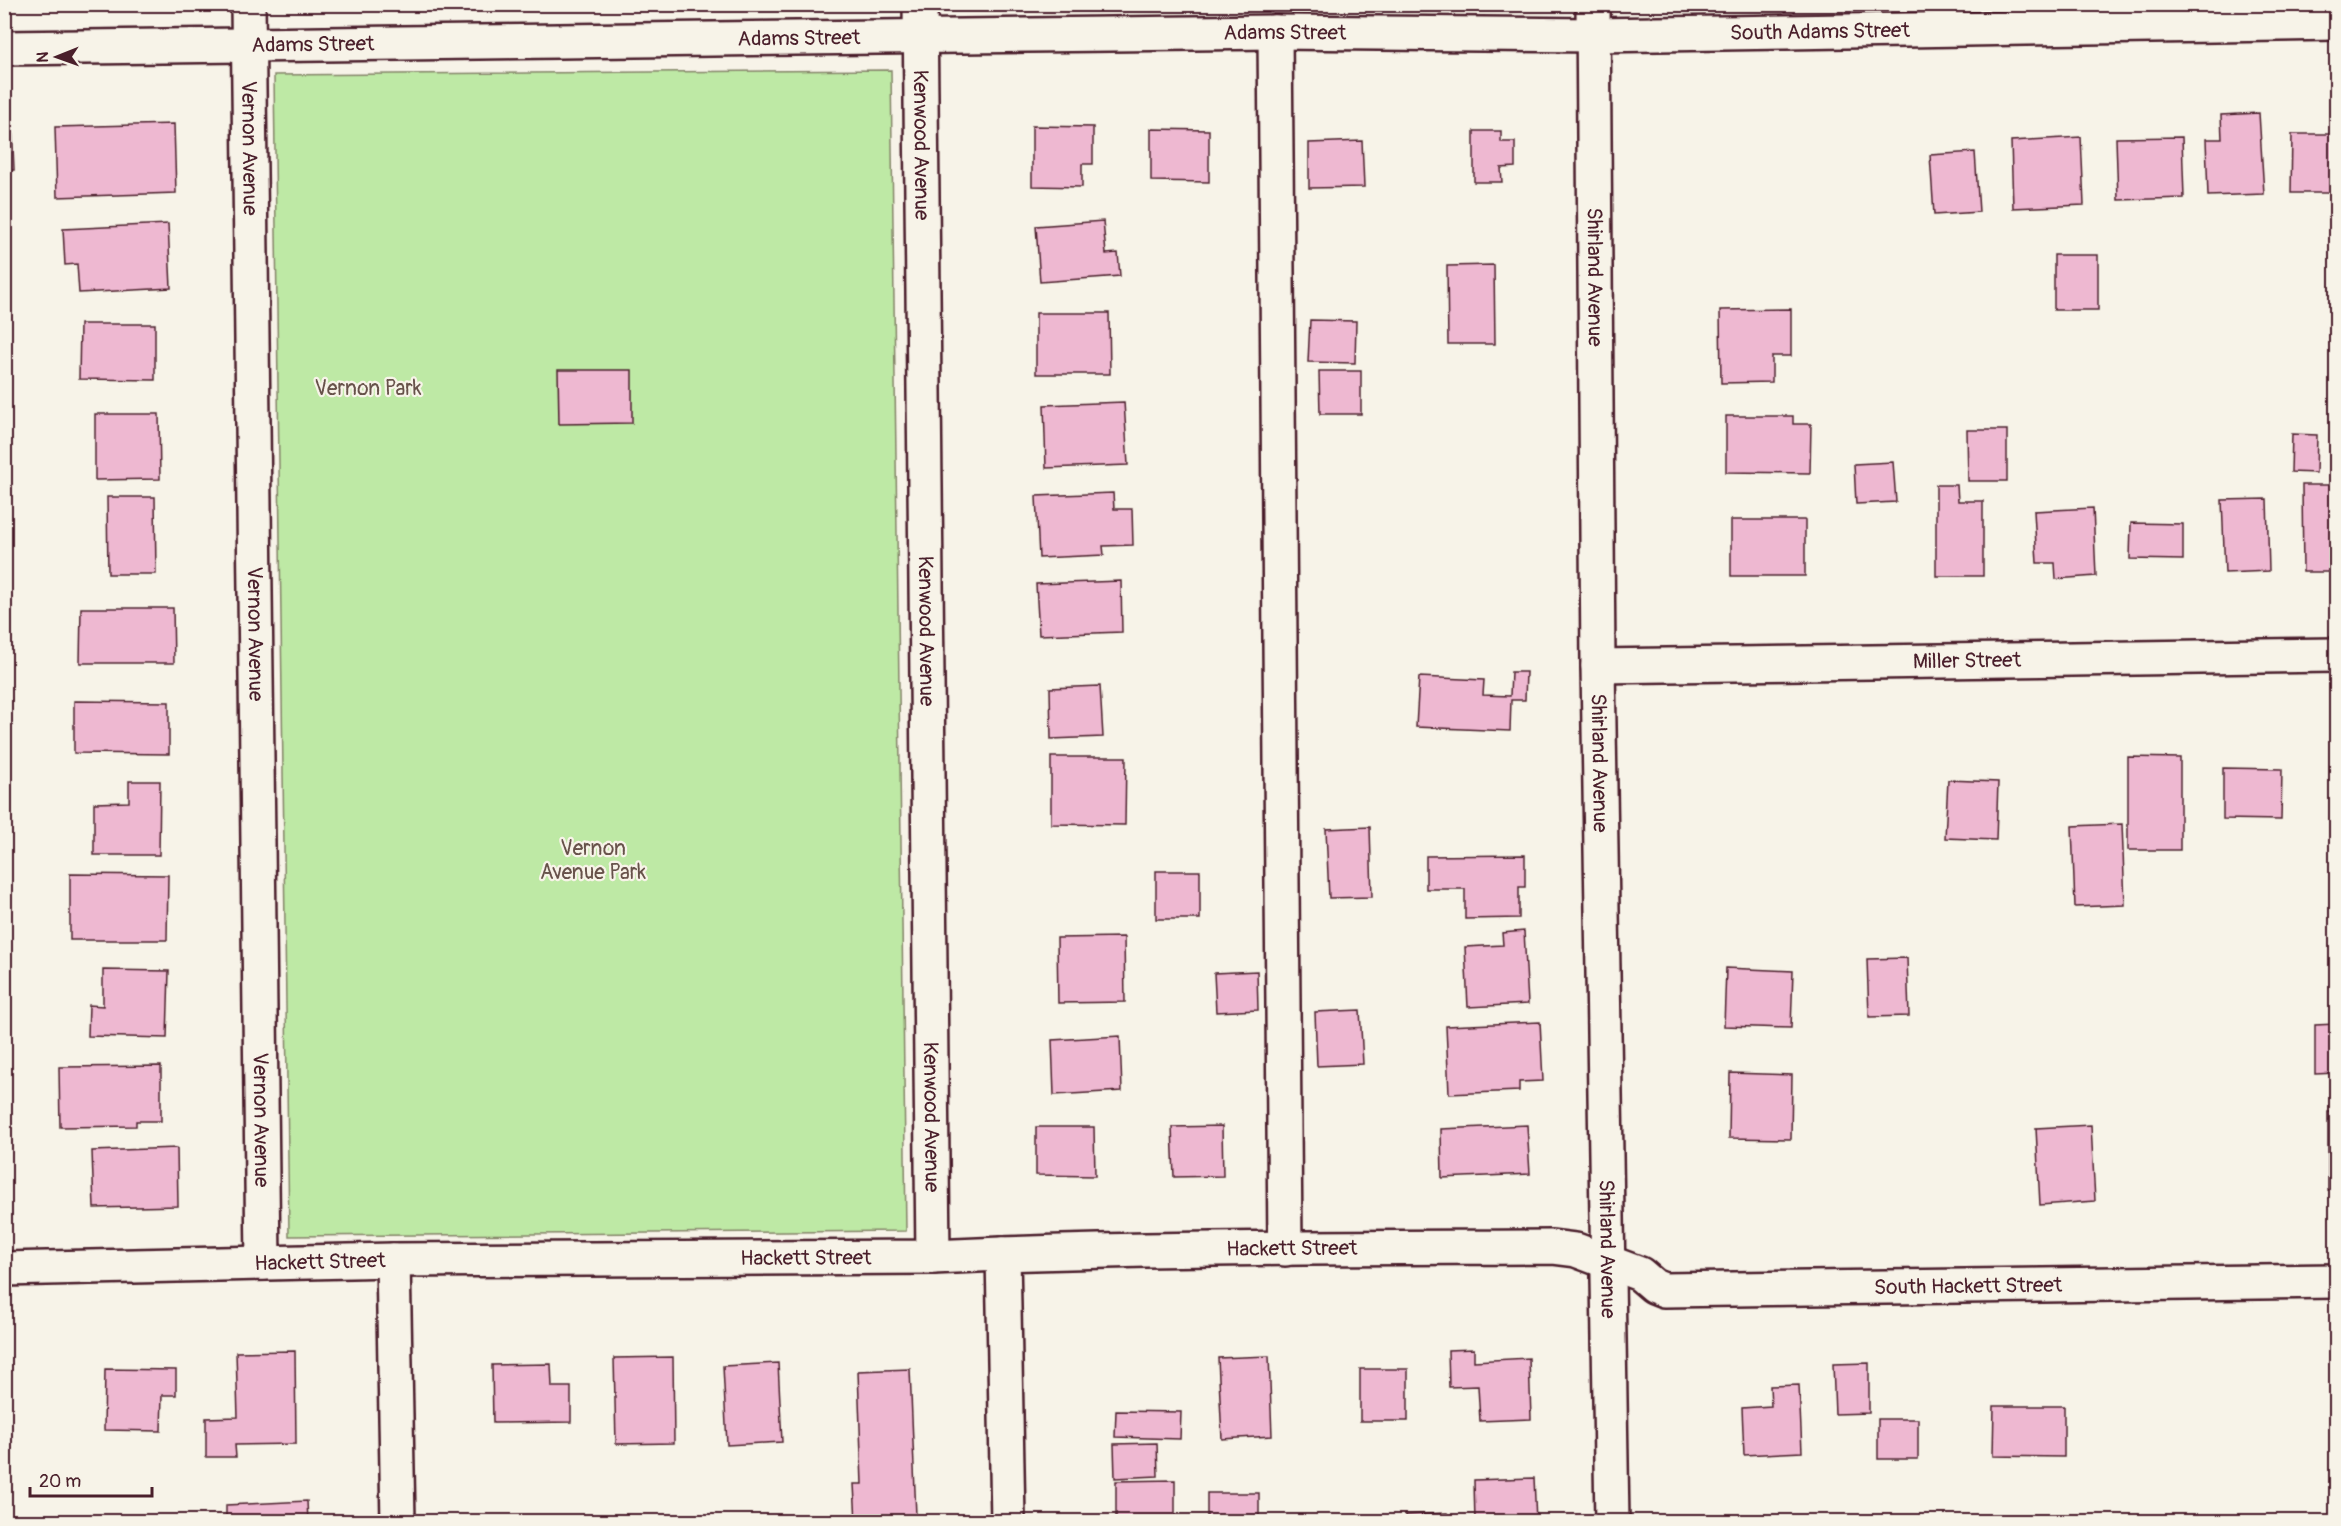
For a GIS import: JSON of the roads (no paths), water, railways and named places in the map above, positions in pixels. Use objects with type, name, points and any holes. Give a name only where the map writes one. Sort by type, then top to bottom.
[{"type":"street","name":"Vernon Avenue","points":[[248,4],[263,1263]]},
{"type":"street","name":"Kenwood Avenue","points":[[920,4],[933,1257]]},
{"type":"street","name":"Adams Street","points":[[4,48],[1275,32],[1593,20]]},
{"type":"street","name":"South Adams Street","points":[[1593,20],[2337,23]]},
{"type":"street","name":"Shirland Avenue","points":[[1593,20],[1598,666],[1612,1521]]},
{"type":"street","points":[[1275,32],[1285,1249]]},
{"type":"street","name":"Miller Street","points":[[1598,666],[2337,655]]},
{"type":"street","name":"Hackett Street","points":[[4,1269],[393,1260],[933,1257],[1285,1249],[1552,1247],[1576,1250],[1607,1262]]},
{"type":"street","points":[[1003,1254],[1008,1521]]},
{"type":"street","points":[[393,1260],[398,1521]]},
{"type":"street","name":"South Hackett Street","points":[[1607,1262],[1640,1274],[1654,1286],[1664,1290],[2337,1281]]},
{"type":"park label","name":"Vernon Park","points":[[368,388]]},
{"type":"park label","name":"Vernon Avenue Park","points":[[593,860]]}]
